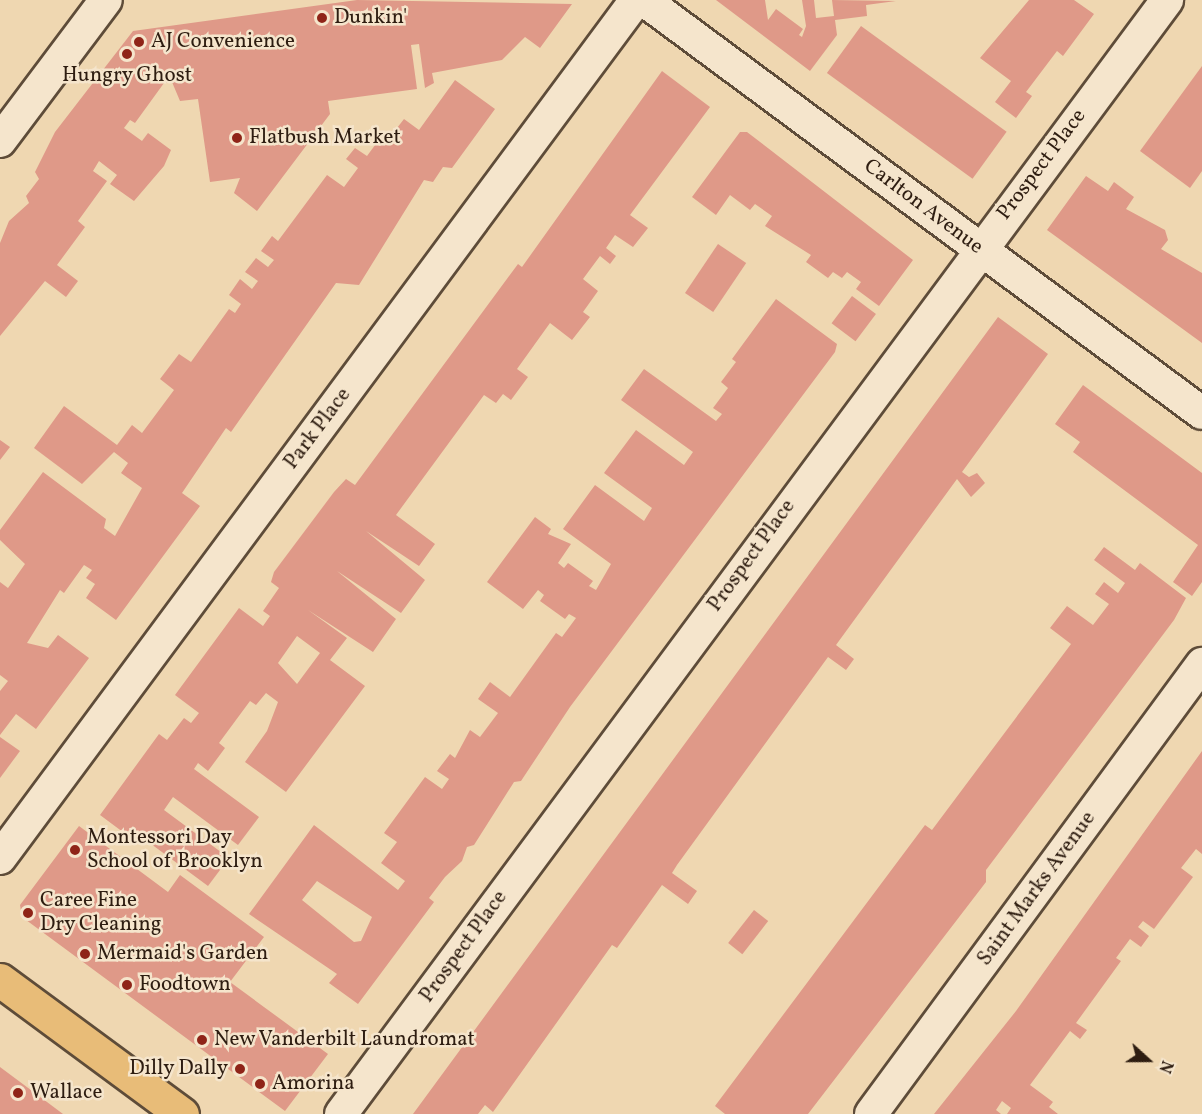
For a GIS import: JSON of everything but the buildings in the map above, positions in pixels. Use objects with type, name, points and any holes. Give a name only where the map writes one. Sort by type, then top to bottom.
[{"type":"main road","points":[[0,980],[182,1114]]},
{"type":"street","points":[[0,141],[106,0]]},
{"type":"street","name":"Park Place","points":[[0,858],[636,0]]},
{"type":"street","name":"Carlton Avenue","points":[[644,0],[1202,414]]},
{"type":"street","name":"Prospect Place","points":[[342,1114],[979,249],[1167,0]]},
{"type":"street","name":"Saint Marks Avenue","points":[[871,1114],[1202,664]]},
{"type":"place","name":"Dunkin'","points":[[322,18]]},
{"type":"place","name":"AJ Convenience","points":[[139,42]]},
{"type":"place","name":"Hungry Ghost","points":[[127,54]]},
{"type":"place","name":"Flatbush Market","points":[[237,138]]},
{"type":"place","name":"Montessori Day School of Brooklyn","points":[[75,850]]},
{"type":"place","name":"Caree Fine Dry Cleaning","points":[[28,913]]},
{"type":"place","name":"Mermaid's Garden","points":[[85,954]]},
{"type":"place","name":"Foodtown","points":[[127,985]]},
{"type":"place","name":"New Vanderbilt Laundromat","points":[[202,1040]]},
{"type":"place","name":"Dilly Dally","points":[[240,1069]]},
{"type":"place","name":"Amorina","points":[[260,1084]]},
{"type":"place","name":"Wallace","points":[[18,1093]]}]
